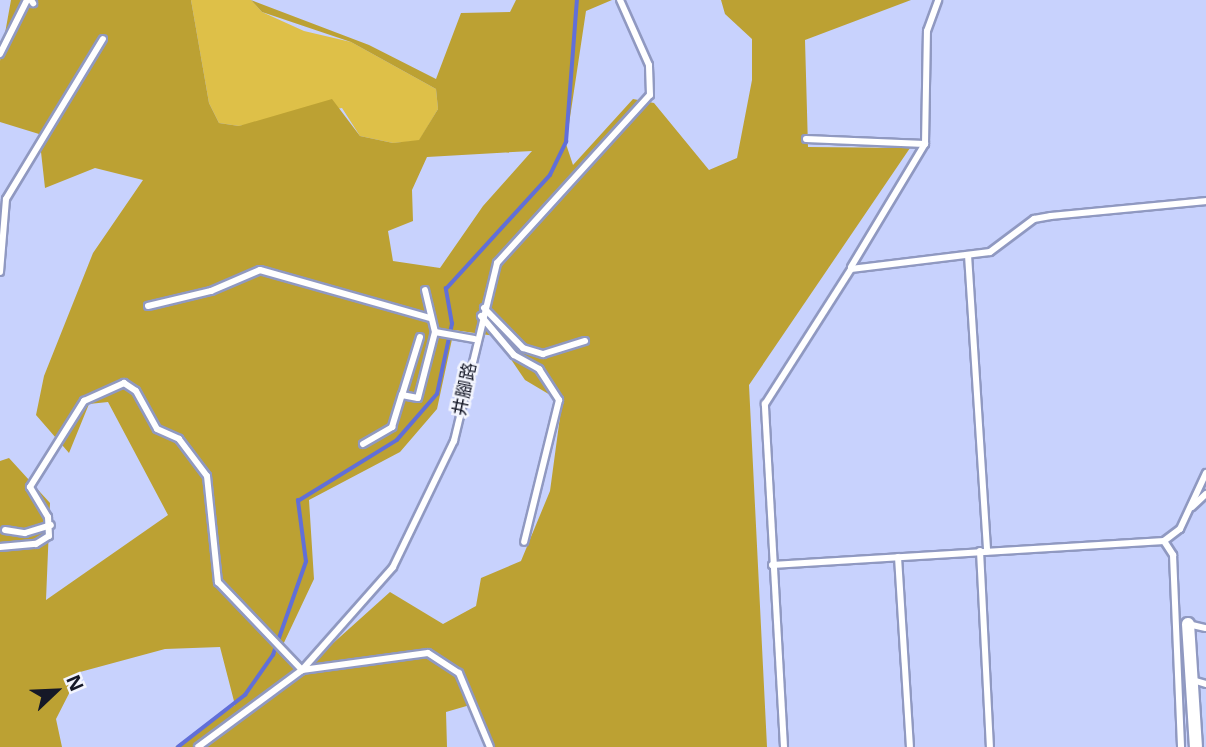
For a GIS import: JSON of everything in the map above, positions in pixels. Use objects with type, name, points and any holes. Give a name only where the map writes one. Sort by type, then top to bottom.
[{"type":"street","points":[[1188,624],[1201,683],[1200,729],[1196,747]]},
{"type":"lane","name":"井腳路","points":[[198,747],[302,670],[393,567],[445,466],[474,339],[497,263],[527,222],[650,94],[649,65],[620,0]]},
{"type":"lane","points":[[784,747],[772,565],[768,391],[850,269],[925,144],[927,32],[938,0]]},
{"type":"lane","points":[[0,54],[30,1]]},
{"type":"lane","points":[[0,272],[6,199],[103,39]]},
{"type":"lane","points":[[806,139],[925,144]]},
{"type":"lane","points":[[0,192],[6,199]]},
{"type":"lane","points":[[850,269],[990,252],[1034,219],[1206,201]]},
{"type":"lane","points":[[968,256],[984,551],[990,747]]},
{"type":"lane","points":[[148,306],[211,292],[260,270],[430,318]]},
{"type":"lane","points":[[402,395],[418,398],[435,332],[425,290]]},
{"type":"lane","points":[[484,307],[523,348],[543,354],[585,341]]},
{"type":"lane","points":[[481,316],[514,355],[539,369],[559,400],[524,542]]},
{"type":"lane","points":[[435,332],[474,339]]},
{"type":"lane","points":[[363,444],[392,427],[420,337]]},
{"type":"lane","points":[[0,547],[45,541],[51,525],[30,487],[84,401],[124,383],[136,391],[157,429],[179,439],[207,476],[218,582],[302,670],[366,657],[380,663],[428,653],[439,657],[459,673],[490,747]]},
{"type":"lane","points":[[1188,510],[1206,473]]},
{"type":"lane","points":[[772,565],[1164,541],[1188,510],[1206,494]]},
{"type":"lane","points":[[5,530],[25,533],[51,525]]},
{"type":"lane","points":[[1164,541],[1173,555],[1181,747]]},
{"type":"lane","points":[[898,557],[910,747]]},
{"type":"lane","points":[[1188,624],[1206,628]]},
{"type":"shaded area","points":[[11,0],[191,0],[209,103],[219,123],[239,126],[332,99],[360,136],[393,143],[419,140],[438,109],[436,89],[351,42],[262,12],[251,0],[369,45],[436,79],[461,13],[510,12],[516,0],[612,0],[586,11],[566,144],[573,165],[633,99],[654,103],[709,170],[737,158],[752,80],[752,39],[725,14],[721,0],[911,0],[805,40],[808,147],[910,148],[749,385],[767,747],[491,747],[470,705],[446,712],[447,747],[175,747],[235,705],[220,647],[165,649],[80,672],[56,719],[62,747],[0,747],[0,461],[9,458],[50,503],[46,600],[168,515],[108,402],[89,404],[69,453],[36,415],[44,376],[93,253],[143,180],[95,168],[45,188],[39,134],[0,122],[0,61]],"holes":[[[532,151],[483,206],[440,268],[393,261],[388,231],[413,221],[412,190],[427,157]],[[454,330],[495,336],[525,380],[562,402],[550,491],[521,561],[481,578],[476,606],[443,624],[390,592],[301,672],[281,649],[314,579],[309,500],[400,452],[437,409]]]},
{"type":"shaded area","points":[[191,0],[251,0],[262,12],[304,31],[351,42],[436,89],[438,109],[419,141],[393,143],[360,136],[342,108],[239,126],[219,123],[209,103]]},
{"type":"waterway","points":[[178,747],[245,695],[273,655],[306,562],[298,501],[397,440],[437,394],[452,324],[446,289],[550,175],[566,142],[577,0]]}]
